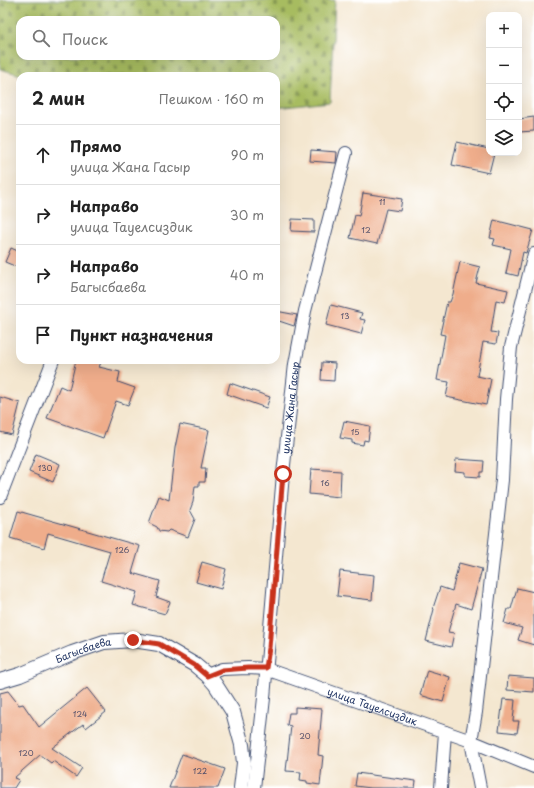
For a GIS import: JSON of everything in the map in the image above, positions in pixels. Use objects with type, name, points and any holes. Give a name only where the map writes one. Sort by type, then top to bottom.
[{"type":"street","name":"улица Жана Гасыр","points":[[254,788],[269,648],[283,474],[295,364],[306,311],[346,153]]},
{"type":"street","points":[[480,788],[471,741],[476,712],[501,488],[506,398],[511,347],[534,254]]},
{"type":"street","points":[[0,497],[51,364]]},
{"type":"street","name":"Багысбаева","points":[[0,681],[20,675],[72,653],[104,642],[133,640],[159,644],[194,665],[207,676],[215,684],[233,712],[242,745],[244,763],[241,788]]},
{"type":"street","name":"улица Тауелсиздик","points":[[207,676],[222,670],[266,668],[471,741],[534,767]]},
{"type":"street","points":[[441,788],[445,732]]},
{"type":"street","points":[[242,745],[248,748],[259,746]]},
{"type":"green space","points":[[0,0],[335,0],[330,102],[280,108],[280,72],[16,72],[16,73],[0,69]]},
{"type":"building","points":[[534,117],[534,131],[522,132],[522,119]]},
{"type":"building","points":[[457,142],[486,148],[486,156],[493,156],[489,173],[452,165]]},
{"type":"building","points":[[311,150],[337,152],[336,163],[310,161]]},
{"type":"building","points":[[363,193],[402,199],[400,211],[386,209],[377,244],[350,238],[355,215],[359,216]]},
{"type":"building","points":[[292,219],[314,220],[314,232],[291,231]]},
{"type":"building","points":[[494,220],[533,230],[526,253],[523,252],[518,276],[506,273],[511,249],[493,245],[495,239],[490,238]]},
{"type":"building","points":[[11,248],[16,250],[16,267],[5,262]]},
{"type":"building","points":[[460,262],[480,267],[476,283],[508,290],[505,302],[496,300],[491,332],[498,333],[496,344],[483,342],[477,376],[491,379],[486,405],[446,397],[449,382],[437,380],[445,335],[440,334],[447,302],[450,302],[453,294]]},
{"type":"building","points":[[331,305],[362,313],[360,319],[365,320],[361,334],[326,325]]},
{"type":"building","points":[[280,312],[297,315],[294,326],[280,321]]},
{"type":"building","points":[[322,362],[335,363],[334,381],[321,380]]},
{"type":"building","points":[[75,364],[100,364],[99,367],[120,372],[118,382],[135,388],[128,405],[116,401],[103,438],[47,418],[60,386],[69,390]]},
{"type":"building","points":[[230,383],[270,397],[266,408],[227,394]]},
{"type":"building","points":[[0,397],[20,403],[12,435],[0,432]]},
{"type":"building","points":[[344,421],[370,426],[368,441],[364,440],[363,445],[352,443],[352,440],[340,438]]},
{"type":"building","points":[[180,424],[209,430],[201,468],[206,468],[205,482],[199,482],[199,486],[195,486],[193,502],[190,510],[195,519],[188,537],[169,530],[167,532],[159,531],[157,527],[149,523],[159,496],[169,500],[175,448]]},
{"type":"building","points":[[36,454],[60,464],[53,482],[29,472]]},
{"type":"building","points":[[456,459],[484,461],[483,472],[480,472],[480,477],[465,476],[465,472],[455,471]]},
{"type":"building","points":[[311,469],[341,471],[340,497],[309,494]]},
{"type":"building","points":[[18,511],[140,546],[132,573],[160,581],[156,597],[170,602],[165,614],[133,605],[137,592],[101,581],[110,551],[48,533],[44,548],[10,538]]},
{"type":"building","points":[[202,562],[226,569],[221,589],[196,582]]},
{"type":"building","points":[[459,563],[482,569],[471,609],[456,604],[448,632],[454,633],[451,647],[426,641],[433,608],[440,587],[452,591]]},
{"type":"building","points":[[340,571],[374,575],[372,600],[337,596]]},
{"type":"building","points":[[517,588],[534,592],[534,645],[518,640],[522,628],[504,623],[508,609],[511,609]]},
{"type":"building","points":[[427,670],[450,677],[443,702],[420,695]]},
{"type":"building","points":[[508,676],[534,678],[534,692],[507,690]]},
{"type":"building","points":[[87,688],[106,712],[86,728],[83,724],[52,748],[82,768],[76,777],[53,761],[51,763],[40,755],[14,778],[19,780],[14,788],[0,788],[0,693],[8,691],[19,705],[23,704],[39,727]]},
{"type":"building","points":[[503,699],[515,700],[513,721],[519,721],[517,733],[499,731]]},
{"type":"building","points":[[295,707],[322,709],[318,755],[323,756],[320,785],[307,783],[307,781],[300,780],[301,772],[286,771],[291,726],[287,725],[289,713],[295,713]]},
{"type":"building","points":[[182,754],[225,769],[218,788],[169,788]]},
{"type":"building","points":[[357,773],[416,781],[415,788],[371,788],[355,786]]},
{"type":"route","points":[[133,640],[159,644],[194,665],[207,676],[222,670],[266,668],[269,648],[283,474]]}]
